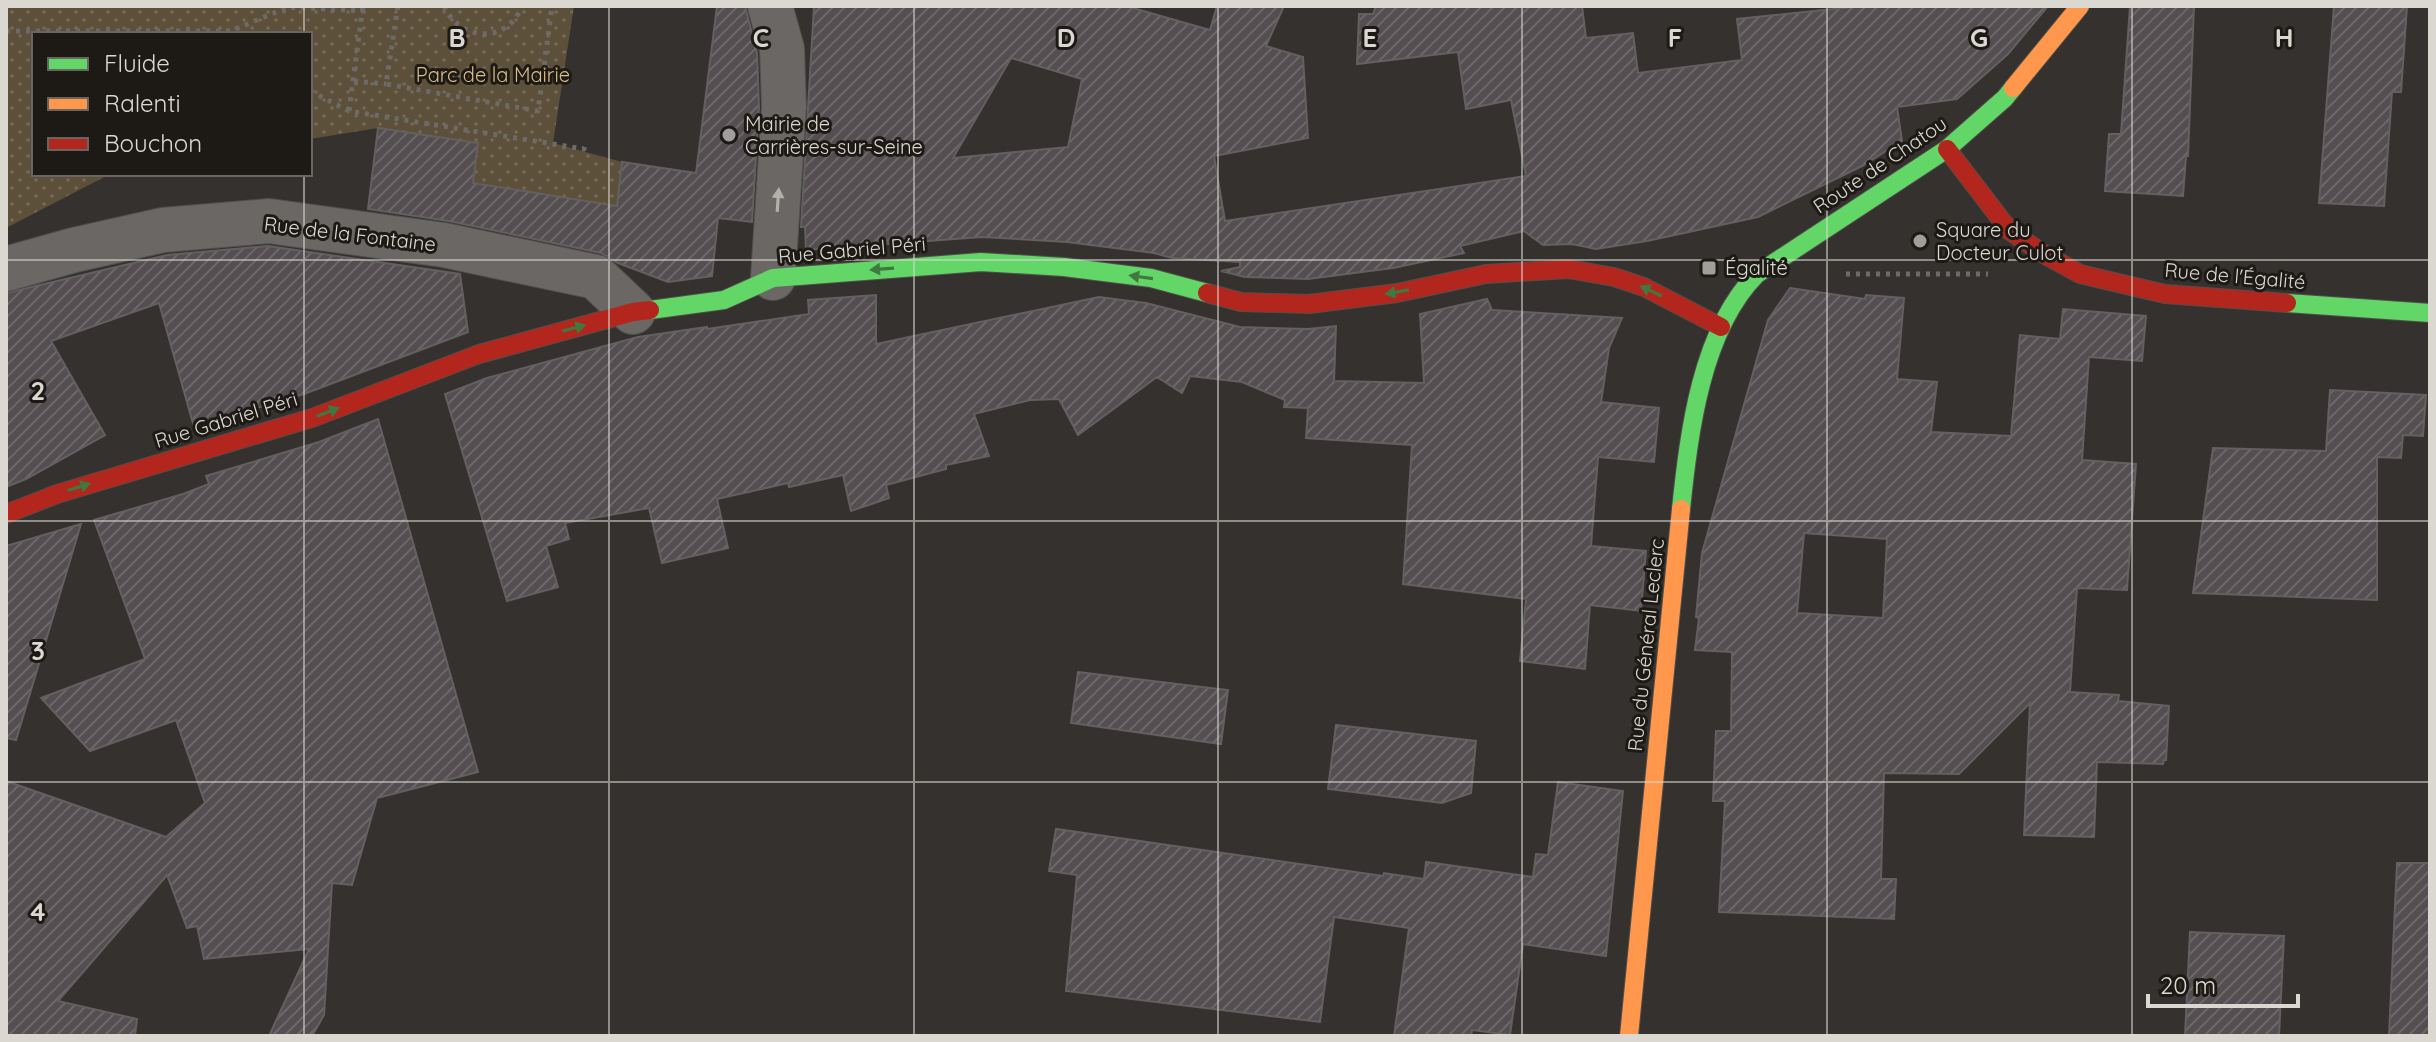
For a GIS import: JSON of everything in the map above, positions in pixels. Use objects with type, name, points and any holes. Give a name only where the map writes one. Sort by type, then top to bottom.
[{"type":"street","points":[[770,6],[782,49],[784,107],[773,278]]},
{"type":"street","name":"Route de Chatou","points":[[1757,274],[1947,149],[2005,98],[2080,6]]},
{"type":"street","name":"Rue de l'Égalité","points":[[1947,149],[2009,230],[2080,274],[2165,294],[2430,313]]},
{"type":"street","name":"Rue de la Fontaine","points":[[6,269],[163,230],[269,221],[444,245],[596,277],[633,312]]},
{"type":"street","name":"Rue Gabriel Péri","points":[[6,514],[57,494],[312,418],[479,354],[633,312],[724,300],[773,278],[981,262],[1064,267],[1151,278],[1241,302],[1309,304],[1397,293],[1486,274],[1568,269],[1614,277],[1644,287],[1721,327]]},
{"type":"street","name":"Rue du Général Leclerc","points":[[1629,1036],[1685,472],[1695,418],[1721,327],[1739,293],[1757,274]]},
{"type":"path","points":[[386,84],[398,6]]},
{"type":"path","points":[[444,6],[459,27],[472,33],[486,34],[500,31],[512,22],[522,6]]},
{"type":"path","points":[[354,81],[538,111],[552,6]]},
{"type":"path","points":[[234,32],[288,7],[363,8],[349,111]]},
{"type":"path","points":[[6,31],[119,32]]},
{"type":"path","points":[[312,92],[349,111],[584,149],[585,145]]},
{"type":"path","points":[[1834,274],[2003,274]]},
{"type":"green space","name":"Parc de la Mairie","points":[[6,6],[574,6],[553,143],[622,162],[617,206],[473,183],[478,143],[378,128],[312,139],[312,32],[32,32],[32,176],[106,176],[6,228]]},
{"type":"building","name":"Mairie de Carrières-sur-Seine","points":[[717,6],[745,6],[757,53],[759,107],[752,222],[718,218],[712,276],[668,282],[618,263],[601,253],[449,221],[368,209],[378,128],[478,143],[473,183],[617,206],[622,162],[696,173]]},
{"type":"building","points":[[814,6],[1126,6],[1210,30],[1217,6],[1284,6],[1266,46],[1303,57],[1308,138],[1214,156],[1225,221],[1526,176],[1511,100],[1466,109],[1458,52],[1357,64],[1359,14],[1373,14],[1376,6],[1582,6],[1586,38],[1633,33],[1638,73],[1742,60],[1737,19],[1862,6],[2048,6],[2008,54],[1957,99],[1897,107],[1902,141],[1862,166],[1758,217],[1647,241],[1596,249],[1572,244],[1543,245],[1524,231],[1460,246],[1464,253],[1393,268],[1308,279],[1245,277],[1221,271],[1240,267],[1240,262],[1172,258],[1067,242],[982,237],[806,250],[805,227],[801,227]],"holes":[[[1011,58],[1082,79],[1068,147],[953,158]]]},
{"type":"building","points":[[2130,6],[2194,6],[2188,156],[2183,196],[2105,191],[2109,134],[2121,134]]},
{"type":"building","points":[[2334,6],[2407,6],[2401,92],[2392,92],[2384,206],[2319,203]]},
{"type":"building","points":[[268,246],[460,274],[468,332],[304,394],[194,427],[159,303],[51,341],[105,435],[6,487],[6,293],[167,255]]},
{"type":"building","points":[[1790,288],[1865,299],[1866,295],[1904,298],[1897,379],[1937,382],[1931,432],[2011,436],[2020,335],[2060,339],[2063,309],[2146,316],[2142,361],[2089,357],[2082,460],[2136,464],[2127,590],[2077,588],[2070,692],[2119,695],[2118,701],[2169,706],[2166,760],[2163,764],[2097,762],[2094,837],[2024,835],[2030,703],[1959,774],[1884,773],[1881,879],[1896,879],[1894,919],[1719,912],[1725,801],[1713,801],[1716,731],[1731,731],[1732,652],[1695,650],[1699,618],[1696,617],[1702,553],[1768,320]],"holes":[[[1804,533],[1887,539],[1883,618],[1797,613]]]},
{"type":"building","points":[[876,295],[876,344],[1099,297],[1146,303],[1240,327],[1308,329],[1336,326],[1334,381],[1424,383],[1420,314],[1487,299],[1492,310],[1622,318],[1609,348],[1601,402],[1659,408],[1654,462],[1598,457],[1591,546],[1646,551],[1641,611],[1590,605],[1585,669],[1520,661],[1526,599],[1403,584],[1412,445],[1306,438],[1308,408],[1284,407],[1285,400],[1242,382],[1190,376],[1182,393],[1157,377],[1078,435],[1059,399],[1030,400],[974,414],[989,456],[946,465],[946,469],[886,485],[889,498],[851,511],[843,475],[789,487],[788,483],[717,499],[728,548],[662,563],[649,508],[565,523],[569,539],[546,546],[558,587],[507,601],[445,394],[487,378],[638,337],[809,314],[808,300]]},
{"type":"building","points":[[2330,390],[2426,395],[2423,436],[2403,435],[2401,458],[2377,457],[2377,600],[2193,593],[2213,448],[2326,451]]},
{"type":"building","points":[[378,419],[478,772],[377,798],[352,885],[332,883],[324,1015],[312,1036],[269,1036],[309,949],[204,959],[197,926],[187,928],[167,875],[58,1001],[137,1019],[135,1036],[6,1036],[6,781],[166,837],[205,803],[176,720],[90,751],[41,698],[145,659],[94,520],[183,494],[209,484],[206,476],[319,442]]},
{"type":"building","points":[[81,524],[16,740],[6,738],[6,546]]},
{"type":"building","points":[[1078,672],[1228,690],[1221,744],[1071,723]]},
{"type":"building","points":[[1336,725],[1476,741],[1471,793],[1442,803],[1328,789]]},
{"type":"building","points":[[1558,782],[1623,791],[1606,956],[1523,944],[1510,1035],[1472,1030],[1471,1036],[1394,1036],[1409,928],[1334,917],[1320,1022],[1066,991],[1077,875],[1049,871],[1056,829],[1383,876],[1384,873],[1424,879],[1426,862],[1533,877],[1536,854],[1548,855]]},
{"type":"building","points":[[2397,863],[2430,863],[2430,1036],[2389,1036]]},
{"type":"building","points":[[2190,932],[2284,936],[2279,1036],[2185,1036]]},
{"type":"traffic: fast","points":[[1681,509],[1688,448],[1701,384],[1710,353],[1738,297],[1757,274],[1947,149],[2013,88]]},
{"type":"traffic: fast","points":[[650,310],[724,300],[773,278],[981,262],[1064,267],[1151,278],[1207,293]]},
{"type":"traffic: fast","points":[[2287,303],[2430,313]]},
{"type":"traffic: slow","points":[[2013,88],[2080,6]]},
{"type":"traffic: slow","points":[[1629,1036],[1681,509]]},
{"type":"traffic: jam","points":[[1947,149],[2009,230],[2080,274],[2165,294],[2287,303]]},
{"type":"traffic: jam","points":[[1207,293],[1241,302],[1309,304],[1397,293],[1486,274],[1568,269],[1614,277],[1644,287],[1721,327]]},
{"type":"traffic: jam","points":[[6,514],[57,494],[312,418],[479,354],[650,310]]},
{"type":"place","name":"Mairie de Carrières-sur-Seine","points":[[729,135]]},
{"type":"place","name":"Square du Docteur Culot","points":[[1920,241]]},
{"type":"place","name":"Égalité","points":[[1709,268]]}]
